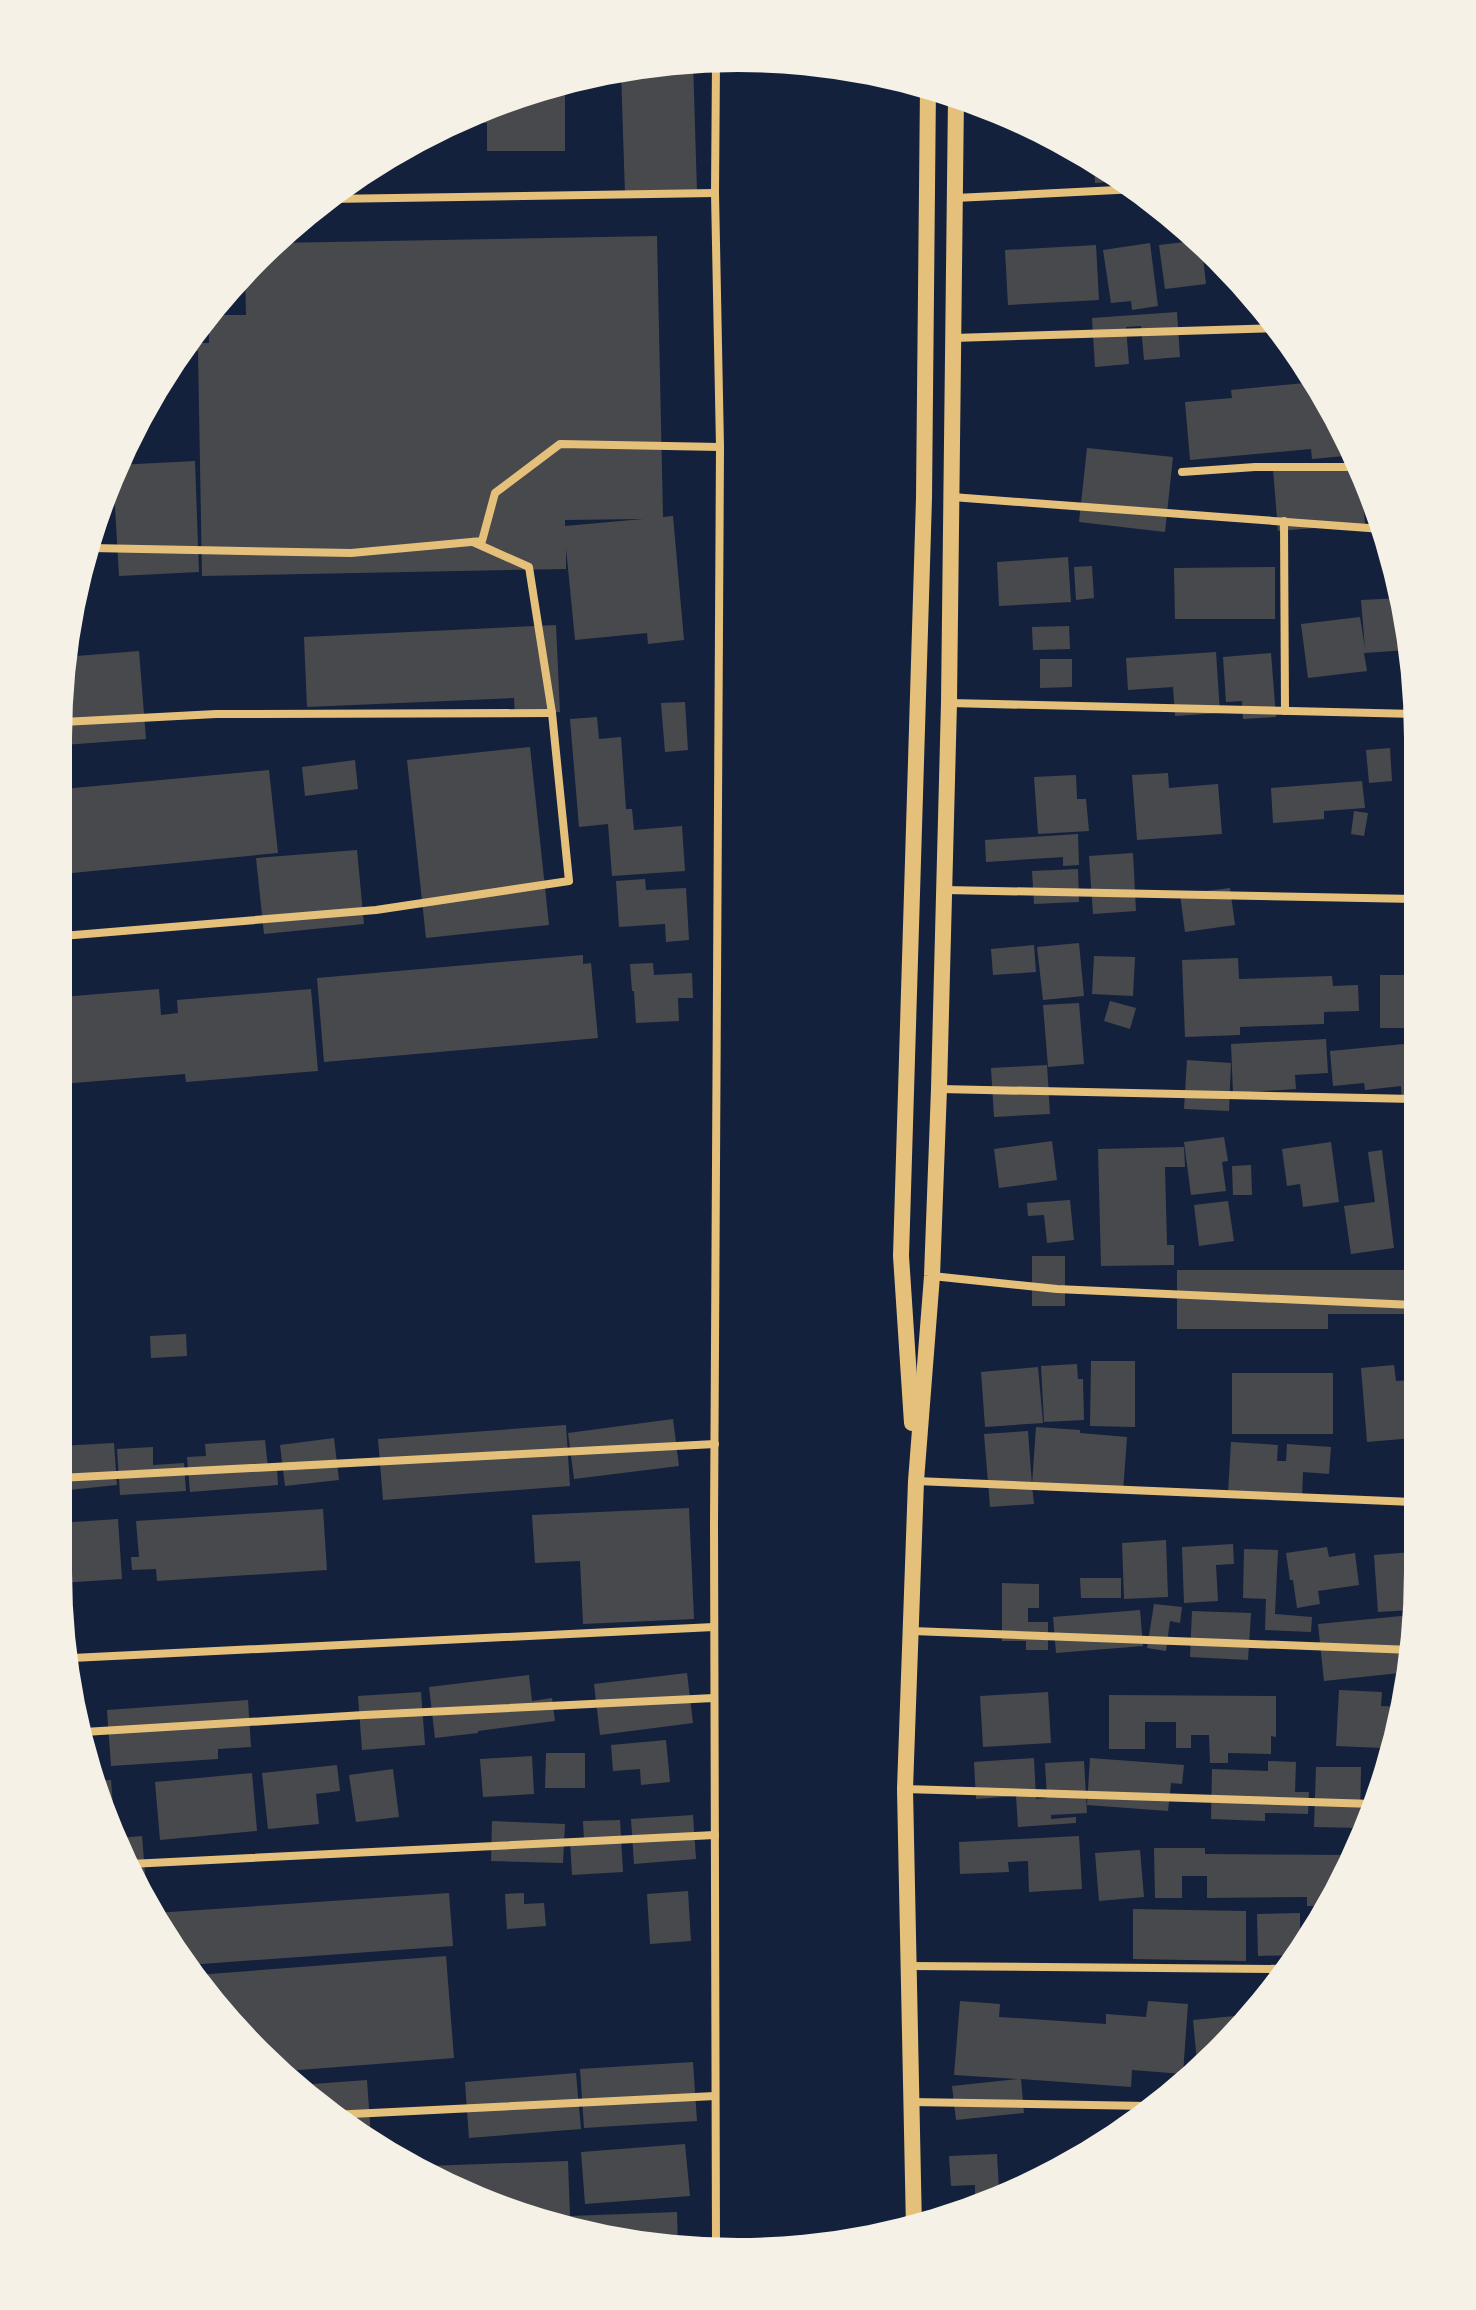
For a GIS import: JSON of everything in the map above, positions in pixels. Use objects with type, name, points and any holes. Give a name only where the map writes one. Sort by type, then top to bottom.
[{"type":"main road","points":[[916,1481],[901,1256],[924,498],[928,100]]},
{"type":"main road","points":[[914,2214],[905,1789],[916,1481],[932,1276],[939,1089],[949,703],[956,109]]},
{"type":"street","points":[[716,73],[720,447],[714,1627],[716,2237]]},
{"type":"street","points":[[955,198],[1116,190]]},
{"type":"street","points":[[348,199],[715,193]]},
{"type":"street","points":[[953,338],[1262,329]]},
{"type":"street","points":[[100,548],[351,553],[482,541],[495,493],[560,444],[720,447]]},
{"type":"street","points":[[1182,472],[1255,467],[1346,467]]},
{"type":"street","points":[[951,496],[1370,528]]},
{"type":"street","points":[[1284,521],[1285,711]]},
{"type":"street","points":[[72,935],[376,910],[569,881],[552,713],[529,567],[473,542]]},
{"type":"street","points":[[949,703],[1403,714]]},
{"type":"street","points":[[72,722],[216,714],[552,713]]},
{"type":"street","points":[[944,890],[1404,899]]},
{"type":"street","points":[[939,1089],[1404,1099]]},
{"type":"street","points":[[932,1276],[1057,1289],[1404,1305]]},
{"type":"street","points":[[72,1477],[715,1444]]},
{"type":"street","points":[[916,1481],[1404,1502]]},
{"type":"street","points":[[78,1658],[714,1627]]},
{"type":"street","points":[[912,1631],[1399,1650]]},
{"type":"street","points":[[92,1732],[714,1698]]},
{"type":"street","points":[[905,1789],[1362,1804]]},
{"type":"street","points":[[139,1864],[715,1835]]},
{"type":"street","points":[[910,1966],[1272,1969]]},
{"type":"street","points":[[352,2114],[715,2096]]},
{"type":"street","points":[[911,2102],[1135,2106]]},
{"type":"building","points":[[693,73],[697,192],[625,194],[621,83]]},
{"type":"building","points":[[565,95],[565,151],[487,151],[487,123],[483,123]]},
{"type":"building","points":[[657,236],[663,517],[673,516],[684,640],[648,644],[647,633],[575,640],[566,548],[566,569],[202,576],[197,351],[203,343],[209,343],[209,334],[224,315],[246,315],[245,290],[293,243]],"holes":[[[643,519],[565,526],[565,520]]]},
{"type":"building","points":[[1183,242],[1204,262],[1206,284],[1165,289],[1159,245]]},
{"type":"building","points":[[1150,243],[1158,306],[1132,310],[1131,301],[1111,303],[1103,250]]},
{"type":"building","points":[[1096,245],[1099,300],[1008,305],[1005,250]]},
{"type":"building","points":[[1177,312],[1180,357],[1144,360],[1141,326],[1126,327],[1129,364],[1095,367],[1092,318]]},
{"type":"building","points":[[1302,383],[1341,456],[1312,459],[1311,449],[1190,460],[1185,402],[1232,398],[1231,390]]},
{"type":"building","points":[[1087,448],[1173,457],[1165,532],[1079,522]]},
{"type":"building","points":[[195,461],[199,572],[119,576],[115,504],[131,464]]},
{"type":"building","points":[[1344,464],[1364,511],[1365,524],[1278,531],[1273,469]]},
{"type":"building","points":[[1068,557],[1071,602],[999,606],[997,562]]},
{"type":"building","points":[[1092,566],[1094,598],[1076,600],[1074,567]]},
{"type":"building","points":[[1275,567],[1275,619],[1175,619],[1174,568]]},
{"type":"building","points":[[1389,599],[1398,651],[1364,653],[1367,671],[1308,678],[1301,624],[1360,617],[1365,648],[1361,600]]},
{"type":"building","points":[[556,625],[560,712],[515,715],[514,698],[307,707],[304,637]]},
{"type":"building","points":[[1069,626],[1070,649],[1033,650],[1032,627]]},
{"type":"building","points":[[139,651],[146,739],[72,744],[77,656]]},
{"type":"building","points":[[1216,652],[1220,713],[1175,716],[1173,687],[1128,690],[1126,658]]},
{"type":"building","points":[[1271,653],[1276,717],[1243,719],[1242,701],[1226,702],[1223,657]]},
{"type":"building","points":[[1040,659],[1072,659],[1072,687],[1040,688]]},
{"type":"building","points":[[685,702],[688,750],[665,752],[661,703]]},
{"type":"building","points":[[597,717],[599,739],[621,737],[626,809],[632,809],[634,830],[682,826],[685,871],[612,876],[608,824],[579,827],[570,719]]},
{"type":"building","points":[[530,747],[549,925],[426,938],[407,760]]},
{"type":"building","points":[[1390,748],[1392,781],[1369,783],[1366,750]]},
{"type":"building","points":[[355,760],[358,789],[305,796],[302,767]]},
{"type":"building","points":[[269,770],[278,853],[72,873],[72,788]]},
{"type":"building","points":[[1168,773],[1169,788],[1218,784],[1222,834],[1137,840],[1132,775]]},
{"type":"building","points":[[1076,775],[1077,799],[1086,799],[1089,831],[1038,834],[1034,777]]},
{"type":"building","points":[[1362,781],[1365,808],[1324,811],[1324,819],[1273,823],[1271,788]]},
{"type":"building","points":[[1354,811],[1368,813],[1364,836],[1351,834]]},
{"type":"building","points":[[1078,834],[1079,865],[1063,866],[1063,857],[986,862],[985,840]]},
{"type":"building","points":[[357,850],[364,924],[264,934],[256,858]]},
{"type":"building","points":[[1133,853],[1136,911],[1093,914],[1089,856]]},
{"type":"building","points":[[1078,869],[1079,902],[1034,904],[1032,871]]},
{"type":"building","points":[[645,879],[646,890],[686,888],[689,940],[666,942],[665,924],[619,927],[616,881]]},
{"type":"building","points":[[1230,888],[1235,925],[1185,932],[1180,894]]},
{"type":"building","points":[[1079,943],[1084,996],[1043,1000],[1037,947]]},
{"type":"building","points":[[1034,945],[1036,972],[993,975],[991,949]]},
{"type":"building","points":[[583,955],[583,964],[591,963],[598,1038],[324,1062],[317,978]]},
{"type":"building","points":[[1094,956],[1135,957],[1133,996],[1092,994]]},
{"type":"building","points":[[1238,958],[1239,979],[1332,976],[1333,986],[1358,985],[1359,1011],[1324,1012],[1324,1024],[1240,1027],[1240,1035],[1185,1037],[1182,960]]},
{"type":"building","points":[[653,963],[654,975],[692,973],[693,998],[678,998],[679,1021],[636,1023],[630,964]]},
{"type":"building","points":[[1380,975],[1404,975],[1404,1028],[1380,1028]]},
{"type":"building","points":[[159,989],[161,1015],[178,1013],[177,1000],[311,989],[318,1071],[186,1082],[185,1074],[72,1083],[72,996]]},
{"type":"building","points":[[1110,1001],[1136,1008],[1130,1029],[1104,1021]]},
{"type":"building","points":[[1079,1003],[1084,1064],[1048,1067],[1043,1005]]},
{"type":"building","points":[[1326,1039],[1328,1073],[1295,1075],[1296,1089],[1233,1093],[1231,1044]]},
{"type":"building","points":[[1404,1044],[1404,1102],[1401,1086],[1365,1090],[1364,1083],[1333,1086],[1330,1051]]},
{"type":"building","points":[[1187,1060],[1231,1063],[1229,1111],[1184,1109]]},
{"type":"building","points":[[1047,1065],[1050,1114],[994,1117],[991,1068]]},
{"type":"building","points":[[1224,1137],[1228,1161],[1222,1162],[1226,1191],[1191,1195],[1184,1142]]},
{"type":"building","points":[[1052,1141],[1057,1180],[999,1188],[994,1149]]},
{"type":"building","points":[[1331,1142],[1339,1202],[1303,1207],[1300,1184],[1287,1186],[1282,1149]]},
{"type":"building","points":[[1184,1147],[1185,1167],[1165,1167],[1167,1245],[1174,1245],[1174,1265],[1101,1266],[1098,1149]]},
{"type":"building","points":[[1382,1150],[1394,1248],[1351,1254],[1344,1206],[1375,1202],[1368,1152]]},
{"type":"building","points":[[1251,1165],[1252,1195],[1233,1195],[1232,1166]]},
{"type":"building","points":[[1070,1200],[1074,1240],[1047,1243],[1044,1215],[1028,1216],[1027,1203]]},
{"type":"building","points":[[1228,1201],[1234,1241],[1199,1246],[1194,1205]]},
{"type":"building","points":[[1032,1256],[1065,1256],[1065,1306],[1032,1306]]},
{"type":"building","points":[[1177,1270],[1404,1270],[1404,1314],[1328,1314],[1328,1329],[1177,1329]]},
{"type":"building","points":[[186,1334],[187,1356],[151,1358],[150,1336]]},
{"type":"building","points":[[1091,1361],[1135,1361],[1135,1427],[1090,1426]]},
{"type":"building","points":[[1077,1364],[1078,1379],[1083,1379],[1084,1420],[1044,1422],[1041,1366]]},
{"type":"building","points":[[1394,1365],[1396,1381],[1404,1381],[1404,1439],[1367,1442],[1361,1368]]},
{"type":"building","points":[[1038,1367],[1043,1423],[985,1427],[981,1372]]},
{"type":"building","points":[[1232,1373],[1333,1373],[1333,1434],[1232,1434]]},
{"type":"building","points":[[673,1419],[679,1466],[574,1479],[568,1433]]},
{"type":"building","points":[[566,1425],[570,1486],[383,1500],[378,1439]]},
{"type":"building","points":[[1036,1427],[1127,1437],[1123,1492],[1032,1485]]},
{"type":"building","points":[[1028,1431],[1034,1504],[990,1507],[984,1434]]},
{"type":"building","points":[[334,1438],[339,1480],[285,1486],[280,1445]]},
{"type":"building","points":[[265,1440],[268,1468],[277,1467],[278,1485],[190,1492],[187,1457],[206,1456],[205,1444]]},
{"type":"building","points":[[1231,1442],[1278,1445],[1277,1461],[1286,1461],[1287,1444],[1331,1447],[1329,1474],[1303,1472],[1302,1498],[1228,1493]]},
{"type":"building","points":[[114,1443],[117,1485],[72,1490],[72,1445]]},
{"type":"building","points":[[153,1447],[153,1465],[184,1463],[186,1491],[120,1495],[117,1449]]},
{"type":"building","points":[[689,1508],[694,1619],[583,1624],[580,1561],[535,1563],[532,1515]]},
{"type":"building","points":[[323,1509],[327,1570],[157,1581],[156,1569],[132,1570],[131,1557],[139,1557],[136,1521]]},
{"type":"building","points":[[118,1519],[122,1579],[72,1582],[72,1522]]},
{"type":"building","points":[[1166,1540],[1168,1597],[1124,1599],[1122,1543]]},
{"type":"building","points":[[1233,1544],[1234,1564],[1216,1565],[1218,1601],[1184,1603],[1182,1547]]},
{"type":"building","points":[[1327,1547],[1329,1557],[1355,1553],[1359,1585],[1318,1591],[1320,1604],[1297,1608],[1286,1553]]},
{"type":"building","points":[[1244,1549],[1278,1550],[1275,1614],[1312,1617],[1311,1632],[1265,1630],[1266,1599],[1243,1598]]},
{"type":"building","points":[[1404,1553],[1403,1611],[1378,1612],[1374,1555]]},
{"type":"building","points":[[1080,1578],[1121,1578],[1121,1598],[1081,1598]]},
{"type":"building","points":[[1002,1583],[1039,1584],[1039,1608],[1028,1608],[1028,1622],[1048,1622],[1048,1650],[1026,1650],[1026,1641],[1002,1641]]},
{"type":"building","points":[[1154,1604],[1182,1607],[1180,1623],[1170,1621],[1166,1651],[1147,1648]]},
{"type":"building","points":[[1140,1610],[1143,1646],[1056,1653],[1053,1617]]},
{"type":"building","points":[[1192,1611],[1251,1613],[1248,1660],[1190,1657]]},
{"type":"building","points":[[1403,1616],[1396,1673],[1324,1681],[1318,1624]]},
{"type":"building","points":[[687,1673],[693,1723],[600,1735],[594,1684]]},
{"type":"building","points":[[529,1675],[532,1701],[552,1698],[555,1721],[435,1738],[429,1687]]},
{"type":"building","points":[[1339,1690],[1382,1692],[1381,1706],[1390,1706],[1380,1748],[1336,1746]]},
{"type":"building","points":[[421,1692],[425,1745],[362,1750],[358,1696]]},
{"type":"building","points":[[1048,1692],[1051,1743],[983,1747],[980,1696]]},
{"type":"building","points":[[1109,1695],[1276,1696],[1276,1737],[1271,1736],[1271,1754],[1228,1753],[1228,1763],[1210,1763],[1209,1735],[1191,1735],[1191,1748],[1176,1748],[1176,1722],[1145,1722],[1145,1749],[1109,1749]]},
{"type":"building","points":[[248,1700],[251,1747],[218,1749],[218,1759],[111,1766],[107,1710]]},
{"type":"building","points":[[666,1740],[670,1782],[641,1785],[640,1769],[613,1771],[611,1745]]},
{"type":"building","points":[[546,1753],[585,1753],[585,1788],[545,1788]]},
{"type":"building","points":[[532,1756],[534,1794],[483,1797],[480,1759]]},
{"type":"building","points":[[1034,1758],[1036,1799],[1047,1798],[1045,1763],[1084,1761],[1087,1813],[1051,1815],[1051,1819],[1076,1817],[1076,1823],[1018,1827],[1016,1796],[976,1799],[974,1762]]},
{"type":"building","points":[[1090,1758],[1184,1765],[1182,1784],[1171,1783],[1168,1811],[1087,1805]]},
{"type":"building","points":[[1268,1761],[1296,1762],[1295,1792],[1309,1792],[1308,1814],[1265,1813],[1265,1821],[1211,1819],[1212,1769],[1268,1771]]},
{"type":"building","points":[[337,1765],[340,1791],[316,1794],[319,1824],[268,1829],[262,1773]]},
{"type":"building","points":[[1316,1767],[1361,1767],[1360,1808],[1353,1828],[1314,1827]]},
{"type":"building","points":[[393,1769],[399,1817],[356,1822],[349,1775]]},
{"type":"building","points":[[252,1773],[257,1831],[160,1840],[155,1782]]},
{"type":"building","points":[[105,1780],[111,1780],[113,1800],[107,1786]]},
{"type":"building","points":[[693,1815],[696,1859],[634,1864],[631,1819]]},
{"type":"building","points":[[620,1820],[623,1872],[572,1875],[570,1841],[584,1840],[583,1821]]},
{"type":"building","points":[[492,1821],[565,1824],[563,1863],[491,1861]]},
{"type":"building","points":[[142,1836],[145,1875],[141,1867],[128,1837]]},
{"type":"building","points":[[1079,1836],[1082,1889],[1029,1892],[1028,1861],[1008,1862],[1009,1872],[960,1874],[959,1842]]},
{"type":"building","points":[[1154,1848],[1205,1848],[1205,1854],[1340,1855],[1314,1906],[1307,1906],[1307,1897],[1207,1898],[1207,1876],[1182,1876],[1182,1898],[1155,1898]]},
{"type":"building","points":[[1140,1850],[1144,1897],[1099,1901],[1095,1853]]},
{"type":"building","points":[[688,1891],[691,1941],[650,1944],[647,1894]]},
{"type":"building","points":[[449,1893],[453,1946],[200,1964],[166,1912]]},
{"type":"building","points":[[524,1893],[524,1904],[544,1903],[546,1926],[507,1929],[505,1894]]},
{"type":"building","points":[[1133,1909],[1246,1911],[1246,1961],[1133,1959]]},
{"type":"building","points":[[1300,1913],[1300,1929],[1282,1955],[1258,1956],[1257,1914]]},
{"type":"building","points":[[446,1956],[454,2058],[296,2070],[237,2011],[208,1974]]},
{"type":"building","points":[[960,2001],[1000,2004],[999,2017],[1106,2024],[1106,2014],[1146,2017],[1148,2001],[1188,2004],[1184,2067],[1176,2073],[1132,2070],[1131,2087],[1021,2079],[1024,2113],[956,2120],[952,2086],[1018,2079],[954,2075]]},
{"type":"building","points":[[1234,2016],[1196,2055],[1193,2020]]},
{"type":"building","points":[[693,2062],[697,2121],[584,2128],[580,2069]]},
{"type":"building","points":[[576,2073],[581,2129],[469,2138],[465,2082]]},
{"type":"building","points":[[367,2080],[370,2127],[333,2100],[313,2084]]},
{"type":"building","points":[[685,2144],[690,2196],[585,2204],[581,2152]]},
{"type":"building","points":[[997,2154],[999,2184],[975,2194],[975,2185],[951,2186],[949,2156]]},
{"type":"building","points":[[568,2161],[570,2216],[524,2203],[437,2166]]},
{"type":"building","points":[[677,2212],[678,2235],[570,2216]]}]
